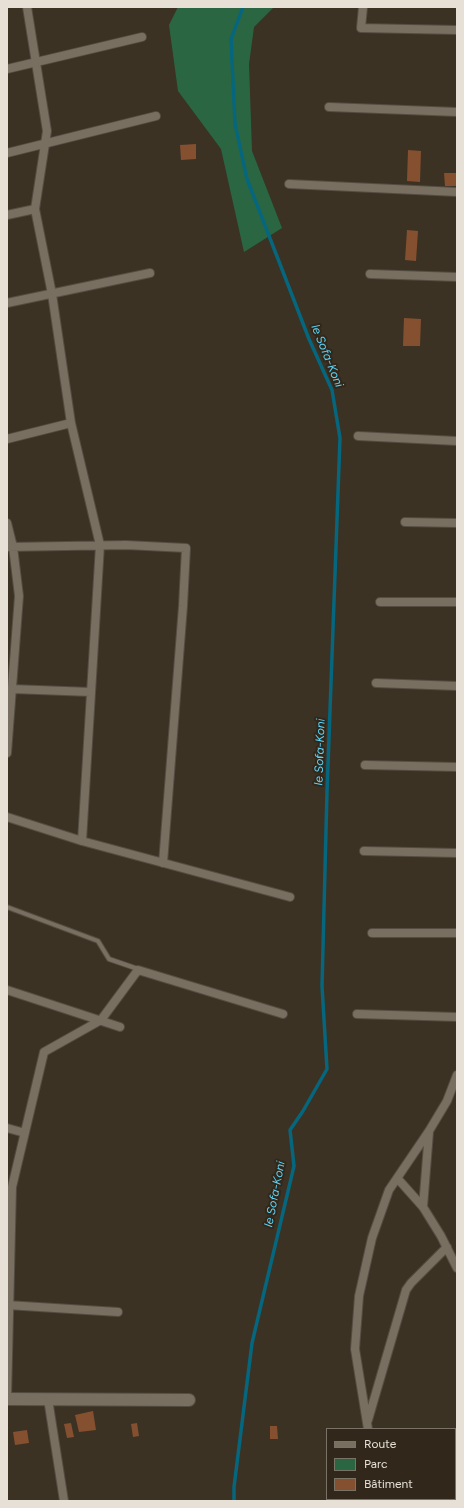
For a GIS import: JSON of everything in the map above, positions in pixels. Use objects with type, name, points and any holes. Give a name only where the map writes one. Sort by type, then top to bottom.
[{"type":"street","points":[[27,7],[47,131],[35,209],[52,294],[71,423],[100,545],[82,840]]},
{"type":"street","points":[[363,7],[361,28],[457,30]]},
{"type":"street","points":[[7,69],[142,37]]},
{"type":"street","points":[[329,107],[457,112]]},
{"type":"street","points":[[7,153],[156,116]]},
{"type":"street","points":[[289,184],[457,192]]},
{"type":"street","points":[[7,214],[35,209]]},
{"type":"street","points":[[7,303],[150,273]]},
{"type":"street","points":[[370,274],[457,277]]},
{"type":"street","points":[[7,439],[71,423]]},
{"type":"street","points":[[358,436],[457,441]]},
{"type":"street","points":[[405,522],[457,523]]},
{"type":"street","points":[[7,523],[19,596],[12,689],[9,701],[7,753]]},
{"type":"street","points":[[10,547],[126,545],[186,548],[183,606],[163,863]]},
{"type":"street","points":[[380,602],[457,602]]},
{"type":"street","points":[[376,683],[457,686]]},
{"type":"street","points":[[12,689],[91,692]]},
{"type":"street","points":[[366,764],[457,767]]},
{"type":"street","points":[[7,817],[163,863],[290,897]]},
{"type":"street","points":[[364,851],[457,853]]},
{"type":"street","points":[[372,933],[457,933]]},
{"type":"street","points":[[189,1400],[7,1399],[8,1225],[12,1187],[44,1052],[101,1020],[138,970],[283,1014]]},
{"type":"street","points":[[7,990],[120,1027]]},
{"type":"street","points":[[357,1014],[457,1017]]},
{"type":"street","points":[[368,1426],[355,1349],[359,1296],[372,1238],[389,1190],[398,1179],[447,1101],[457,1075]]},
{"type":"street","points":[[7,1128],[25,1133]]},
{"type":"street","points":[[423,1207],[429,1131]]},
{"type":"street","points":[[398,1179],[423,1207],[447,1247],[457,1268]]},
{"type":"street","points":[[368,1426],[406,1290],[411,1283],[447,1247]]},
{"type":"street","points":[[8,1305],[118,1312]]},
{"type":"street","points":[[48,1399],[64,1501]]},
{"type":"lane","points":[[7,907],[98,941],[109,959],[138,970]]},
{"type":"green space","points":[[178,7],[274,7],[254,27],[249,64],[252,151],[282,228],[244,252],[221,149],[178,91],[169,25]]},
{"type":"building","points":[[196,144],[196,159],[181,160],[180,145]]},
{"type":"building","points":[[408,150],[421,151],[420,182],[407,181]]},
{"type":"building","points":[[444,173],[457,173],[457,186],[445,186]]},
{"type":"building","points":[[407,230],[418,231],[416,261],[405,260]]},
{"type":"building","points":[[404,318],[421,319],[420,346],[403,346]]},
{"type":"building","points":[[93,1411],[96,1430],[79,1432],[75,1415]]},
{"type":"building","points":[[71,1423],[74,1437],[67,1438],[64,1424]]},
{"type":"building","points":[[137,1423],[139,1436],[133,1437],[131,1424]]},
{"type":"building","points":[[270,1426],[277,1426],[278,1439],[270,1439]]},
{"type":"building","points":[[27,1430],[29,1443],[15,1445],[13,1432]]},
{"type":"waterway","name":"le Sofa-Koni","points":[[234,1501],[234,1487],[252,1343],[294,1166],[290,1130],[303,1111],[327,1069],[322,986],[327,792],[340,438],[332,390],[309,339],[247,179],[235,124],[231,39],[243,7]]}]
